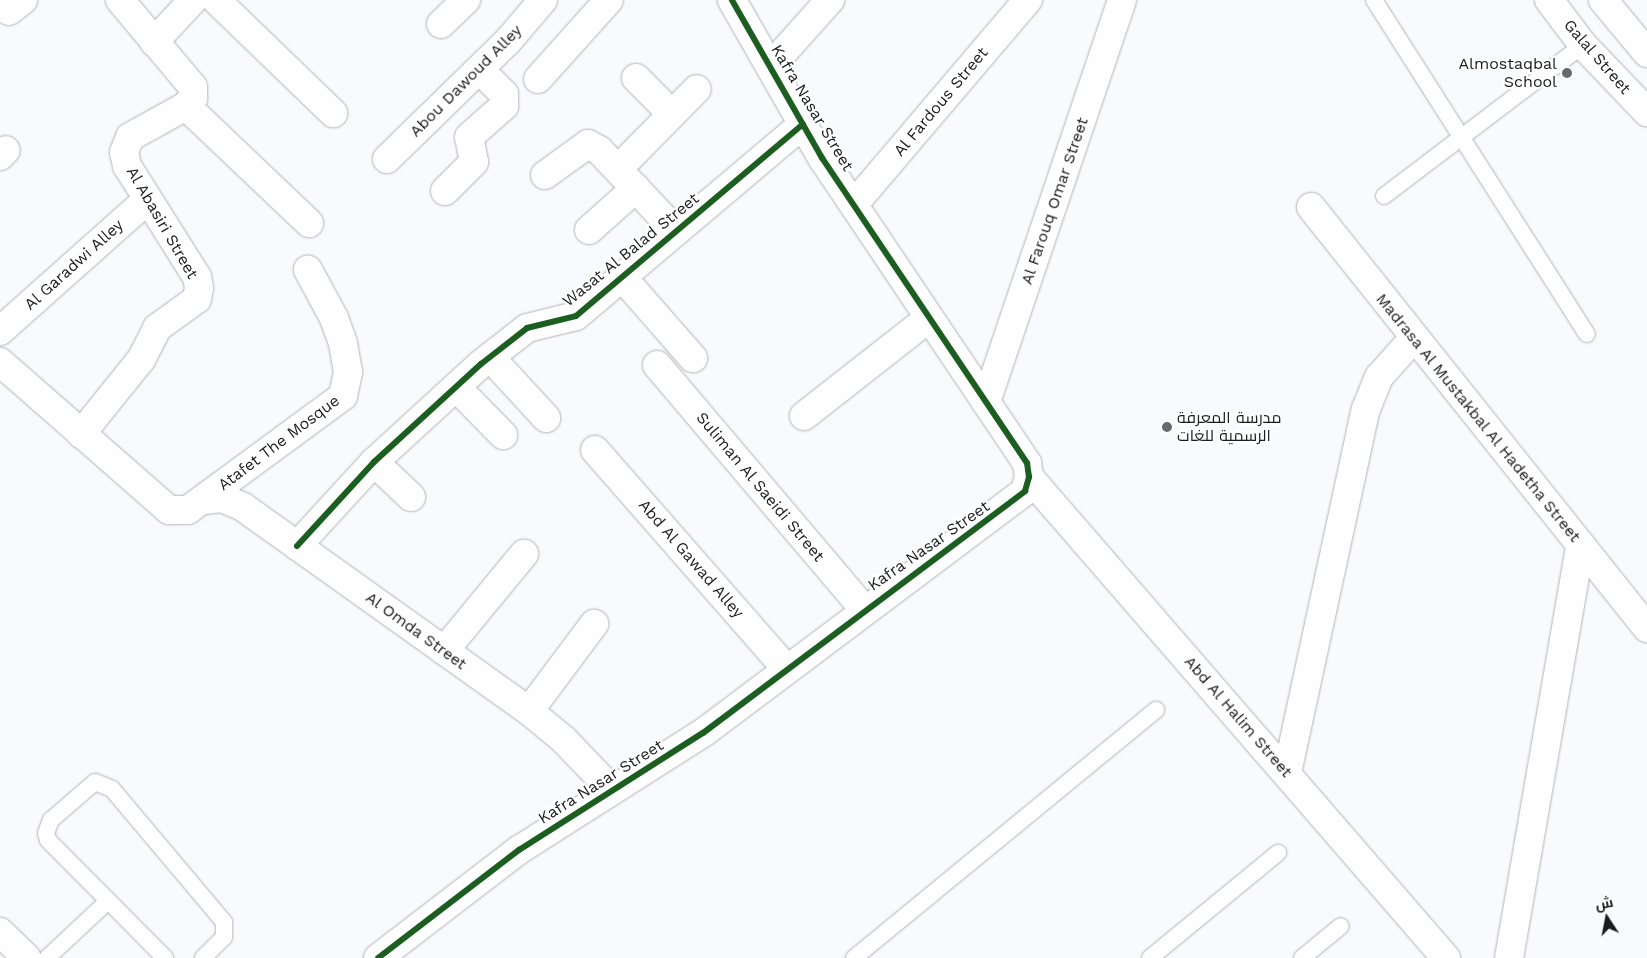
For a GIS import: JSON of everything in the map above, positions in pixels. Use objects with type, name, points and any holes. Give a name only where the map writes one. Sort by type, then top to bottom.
[{"type":"street","points":[[120,0],[193,87],[193,98],[186,106],[309,223]]},
{"type":"street","points":[[154,42],[193,0]]},
{"type":"street","points":[[216,0],[333,113]]},
{"type":"street","points":[[442,24],[466,0]]},
{"type":"street","name":"Abou Dawoud Alley","points":[[387,159],[479,69],[543,0]]},
{"type":"street","points":[[538,79],[609,0]]},
{"type":"street","name":"Kafra Nasar Street","points":[[378,958],[519,850],[703,733],[864,609],[1015,501],[1025,490],[1029,477],[1027,463],[929,318],[803,124],[732,0]]},
{"type":"street","points":[[771,66],[830,0]]},
{"type":"street","name":"Al Fardous Street","points":[[855,203],[1028,0]]},
{"type":"street","name":"Al Farouq Omar Street","points":[[986,402],[1122,0]]},
{"type":"street","name":"Galal Street","points":[[1549,0],[1583,44],[1647,112]]},
{"type":"street","points":[[1603,0],[1647,53]]},
{"type":"street","points":[[445,191],[474,162],[469,136],[504,106],[504,94],[479,69]]},
{"type":"street","points":[[636,78],[672,114]]},
{"type":"street","points":[[588,230],[672,114],[697,89]]},
{"type":"street","name":"Al Abasiri Street","points":[[81,434],[142,358],[157,328],[197,298],[196,277],[127,166],[124,152],[130,137],[186,106]]},
{"type":"street","name":"Wasat Al Balad Street","points":[[297,546],[374,462],[490,357],[537,322],[576,316],[803,124]]},
{"type":"street","points":[[545,175],[588,144],[600,150],[676,231]]},
{"type":"street","name":"Al Garadwi Alley","points":[[0,331],[148,199]]},
{"type":"street","name":"Madrasa Al Mustakbal Al Hadetha Street","points":[[1311,206],[1413,339],[1647,628]]},
{"type":"street","name":"Atafet The Mosque","points":[[204,500],[343,396],[348,372],[343,343],[334,318],[308,270]]},
{"type":"street","points":[[622,277],[693,358]]},
{"type":"street","points":[[804,416],[929,318]]},
{"type":"street","points":[[1287,773],[1366,409],[1379,377],[1413,339]]},
{"type":"street","points":[[490,357],[546,418]]},
{"type":"street","points":[[0,362],[169,510],[188,510],[204,500]]},
{"type":"street","name":"Suliman Al Saeidi Street","points":[[656,365],[864,609]]},
{"type":"street","points":[[457,388],[503,434]]},
{"type":"street","name":"Abd Al Gawad Alley","points":[[595,450],[787,668]]},
{"type":"street","points":[[374,462],[411,497]]},
{"type":"street","name":"Abd Al Halim Street","points":[[1029,477],[1446,958]]},
{"type":"street","name":"Al Omda Street","points":[[204,500],[222,498],[244,507],[528,711],[563,739],[612,790]]},
{"type":"street","points":[[1509,958],[1580,545]]},
{"type":"street","points":[[444,651],[524,554]]},
{"type":"street","points":[[528,711],[594,624]]},
{"type":"street","points":[[0,932],[27,958]]},
{"type":"lane","points":[[1374,0],[1587,334]]},
{"type":"lane","points":[[1384,196],[1583,44]]},
{"type":"lane","points":[[854,958],[1156,710]]},
{"type":"lane","points":[[165,958],[53,845],[46,833],[51,820],[89,786],[101,782],[112,789],[224,922],[224,937],[204,958]]},
{"type":"lane","points":[[1150,958],[1278,853]]},
{"type":"lane","points":[[47,958],[108,901]]},
{"type":"lane","points":[[1302,958],[1341,926]]},
{"type":"cycle path","points":[[378,958],[519,850],[703,733],[1025,491],[1029,477],[1027,463],[822,158],[732,0]]},
{"type":"cycle path","points":[[297,546],[374,462],[481,364],[527,328],[576,316],[803,124]]},
{"type":"place","name":"Almostaqbal School","points":[[1567,73]]},
{"type":"place","name":"مدرسة المعرفة الرسمية للغات","points":[[1167,427]]}]
